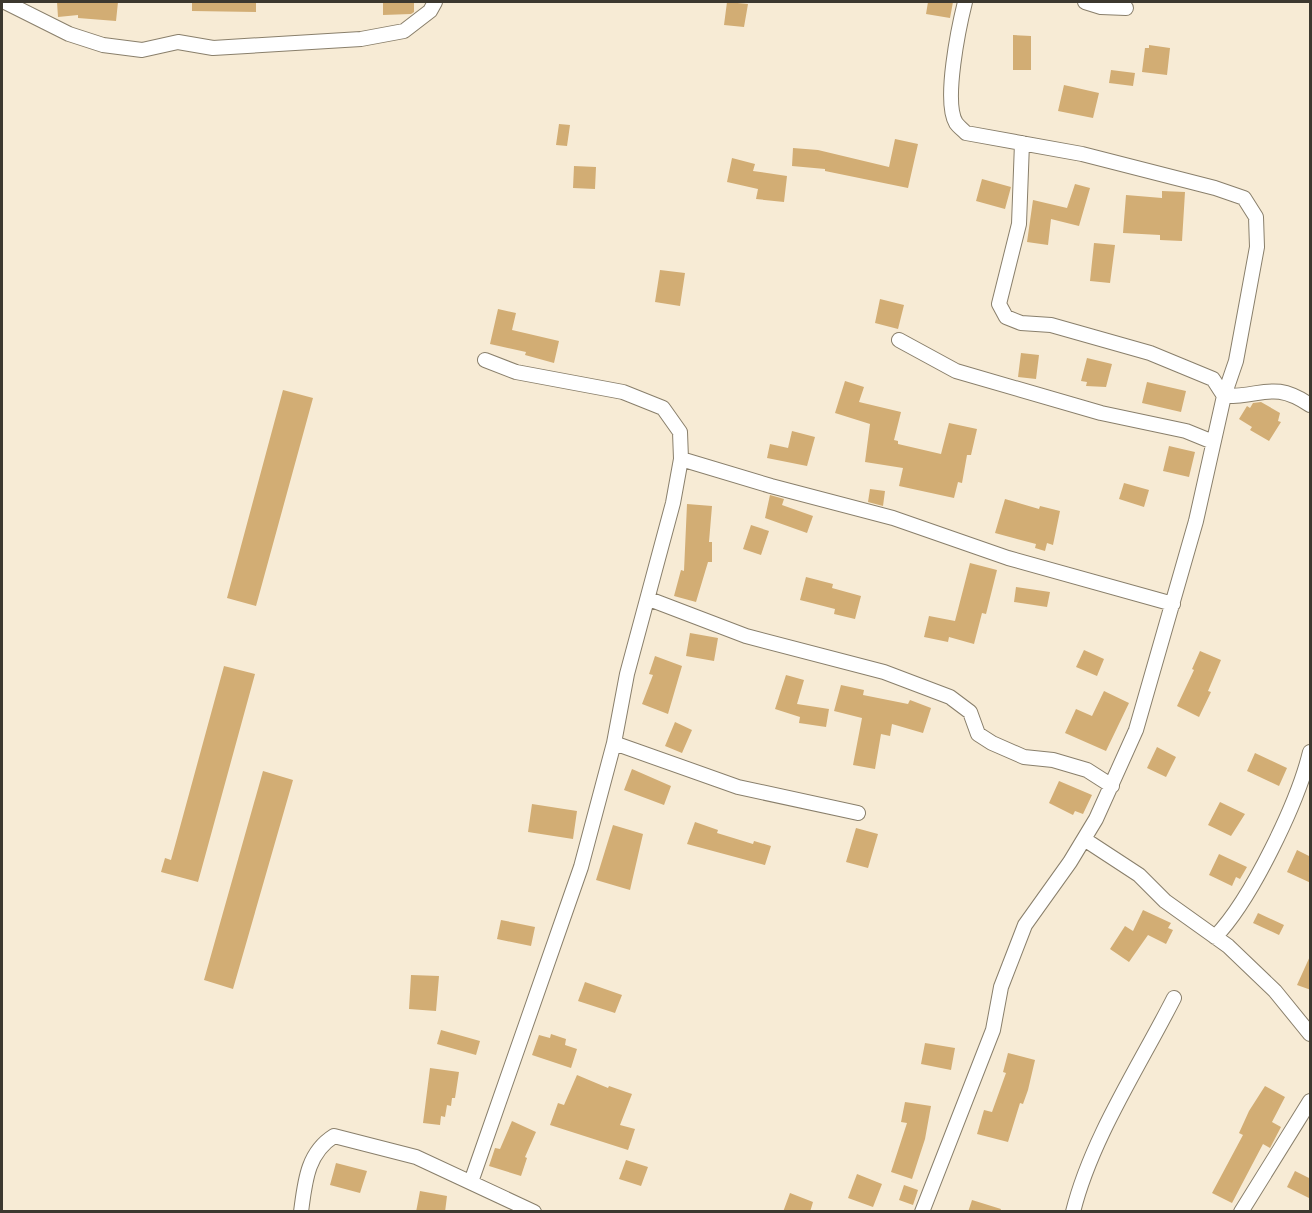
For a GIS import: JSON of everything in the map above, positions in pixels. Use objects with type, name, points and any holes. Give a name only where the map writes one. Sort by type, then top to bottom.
[{"type":"street","points":[[5,2],[69,34],[103,45],[142,50],[178,42],[213,48],[361,39],[404,31],[430,11],[435,2]]},
{"type":"street","points":[[922,1212],[993,1030],[1001,987],[1025,925],[1084,839],[1112,786],[1136,730],[1173,604],[1224,396],[1236,361],[1257,247],[1256,217],[1244,198],[1215,188],[1082,154],[966,133],[955,123],[951,93],[958,30],[965,2]]},
{"type":"street","points":[[1085,2],[1101,7],[1126,8]]},
{"type":"street","points":[[1022,143],[1019,224],[999,304],[1006,317],[1021,322],[1051,325],[1150,353],[1213,379],[1224,396]]},
{"type":"street","points":[[899,340],[956,371],[1101,413],[1186,431],[1213,442]]},
{"type":"street","points":[[471,1182],[580,867],[614,743],[627,674],[673,503],[681,459],[680,432],[663,408],[623,392],[516,372],[485,360]]},
{"type":"street","points":[[1224,396],[1271,390],[1294,394],[1311,405]]},
{"type":"street","points":[[681,459],[771,486],[893,518],[1008,558],[1173,604]]},
{"type":"street","points":[[649,598],[747,636],[884,672],[950,697],[970,712],[978,734],[992,743],[1024,757],[1053,760],[1087,770],[1112,786]]},
{"type":"street","points":[[614,743],[738,787],[858,813]]},
{"type":"street","points":[[1215,936],[1224,927],[1257,875],[1278,834],[1311,752]]},
{"type":"street","points":[[1084,839],[1139,875],[1165,901],[1215,936],[1253,968],[1311,1034]]},
{"type":"street","points":[[1073,1212],[1098,1140],[1174,998]]},
{"type":"street","points":[[1241,1212],[1311,1101]]},
{"type":"street","points":[[301,1212],[306,1178],[319,1146],[334,1136],[416,1157],[534,1212]]},
{"type":"building","points":[[57,2],[118,2],[116,21],[78,18],[78,15],[58,17]]},
{"type":"building","points":[[192,2],[256,2],[256,12],[192,11]]},
{"type":"building","points":[[383,2],[414,2],[414,12],[383,15]]},
{"type":"building","points":[[727,2],[748,4],[744,27],[724,25]]},
{"type":"building","points":[[928,2],[953,2],[950,18],[926,14]]},
{"type":"building","points":[[1013,35],[1031,36],[1031,70],[1013,70]]},
{"type":"building","points":[[1149,45],[1170,48],[1167,75],[1142,72],[1145,48],[1149,48]]},
{"type":"building","points":[[1111,70],[1135,73],[1133,86],[1109,83]]},
{"type":"building","points":[[1064,85],[1099,93],[1093,118],[1058,111]]},
{"type":"building","points":[[559,124],[570,125],[567,146],[556,145]]},
{"type":"building","points":[[895,139],[918,144],[908,188],[825,171],[825,169],[792,166],[793,148],[818,150],[889,167]]},
{"type":"building","points":[[732,158],[755,164],[753,171],[787,176],[784,202],[756,199],[758,189],[727,182]]},
{"type":"building","points":[[574,166],[596,167],[595,189],[573,188]]},
{"type":"building","points":[[982,179],[1011,187],[1005,209],[976,201]]},
{"type":"building","points":[[1075,184],[1090,188],[1079,226],[1051,219],[1048,245],[1027,242],[1033,200],[1067,208]]},
{"type":"building","points":[[1162,191],[1185,192],[1182,241],[1160,240],[1160,235],[1123,233],[1126,195],[1162,198]]},
{"type":"building","points":[[1094,243],[1115,245],[1110,283],[1090,281]]},
{"type":"building","points":[[660,270],[685,273],[680,306],[655,302]]},
{"type":"building","points":[[880,299],[904,305],[898,329],[875,323]]},
{"type":"building","points":[[498,309],[516,313],[512,330],[559,341],[554,363],[525,355],[526,352],[490,344]]},
{"type":"building","points":[[1021,353],[1039,355],[1036,379],[1018,377]]},
{"type":"building","points":[[1087,358],[1112,364],[1106,387],[1086,386],[1087,382],[1081,381]]},
{"type":"building","points":[[845,381],[864,387],[859,402],[901,412],[894,440],[898,441],[898,444],[941,454],[949,423],[977,429],[971,455],[967,455],[962,483],[958,482],[954,498],[899,486],[903,468],[865,462],[870,424],[835,413]]},
{"type":"building","points":[[1147,382],[1186,391],[1181,412],[1142,403]]},
{"type":"building","points":[[283,390],[313,398],[256,606],[227,598]]},
{"type":"building","points":[[1261,402],[1280,413],[1278,421],[1281,422],[1269,441],[1250,430],[1252,427],[1239,419],[1247,406],[1250,408],[1253,403]]},
{"type":"building","points":[[792,431],[815,437],[807,466],[767,458],[770,444],[788,448]]},
{"type":"building","points":[[1169,446],[1195,452],[1189,477],[1163,471]]},
{"type":"building","points":[[1124,483],[1149,490],[1144,507],[1119,499]]},
{"type":"building","points":[[870,489],[885,491],[883,506],[868,502]]},
{"type":"building","points":[[770,495],[784,499],[782,505],[813,516],[807,533],[765,518]]},
{"type":"building","points":[[1005,499],[1039,509],[1040,506],[1060,511],[1053,545],[1047,543],[1045,551],[1035,548],[1036,544],[995,533]]},
{"type":"building","points":[[687,504],[712,506],[709,542],[712,542],[712,562],[708,562],[696,602],[674,596],[681,570],[684,571]]},
{"type":"building","points":[[751,525],[769,531],[761,555],[743,549]]},
{"type":"building","points":[[970,563],[997,570],[986,614],[982,613],[974,644],[949,637],[948,642],[924,637],[929,616],[955,621]]},
{"type":"building","points":[[806,577],[833,584],[832,588],[861,596],[855,619],[834,614],[835,609],[800,600]]},
{"type":"building","points":[[1016,587],[1050,592],[1047,607],[1014,602]]},
{"type":"building","points":[[690,633],[718,638],[714,661],[686,656]]},
{"type":"building","points":[[1084,650],[1104,659],[1097,676],[1076,667]]},
{"type":"building","points":[[1200,651],[1221,660],[1208,691],[1211,692],[1199,717],[1177,706]]},
{"type":"building","points":[[655,656],[682,666],[668,714],[642,704],[653,675],[649,674]]},
{"type":"building","points":[[224,666],[255,674],[198,882],[161,872],[165,858],[171,860]]},
{"type":"building","points":[[786,675],[804,680],[797,704],[829,709],[826,727],[799,723],[800,717],[775,709]]},
{"type":"building","points":[[841,685],[864,690],[863,695],[908,704],[910,700],[931,708],[923,733],[892,724],[890,736],[881,734],[875,769],[853,765],[862,718],[834,711]]},
{"type":"building","points":[[1104,691],[1129,703],[1106,751],[1065,733],[1076,709],[1092,716]]},
{"type":"building","points":[[675,722],[692,730],[682,753],[665,746]]},
{"type":"building","points":[[1157,747],[1176,757],[1166,777],[1147,768]]},
{"type":"building","points":[[1255,753],[1287,768],[1279,786],[1247,771]]},
{"type":"building","points":[[632,769],[671,786],[664,805],[624,790]]},
{"type":"building","points":[[263,771],[293,780],[233,989],[204,980]]},
{"type":"building","points":[[1059,781],[1092,795],[1083,814],[1075,811],[1073,815],[1049,803]]},
{"type":"building","points":[[1220,802],[1245,814],[1231,836],[1208,825]]},
{"type":"building","points":[[532,804],[577,811],[573,839],[528,832]]},
{"type":"building","points":[[695,822],[718,830],[717,833],[753,844],[754,841],[771,846],[765,865],[687,844]]},
{"type":"building","points":[[613,825],[643,834],[630,890],[596,880]]},
{"type":"building","points":[[856,828],[878,834],[868,868],[846,862]]},
{"type":"building","points":[[1297,850],[1311,857],[1311,883],[1287,872]]},
{"type":"building","points":[[1219,854],[1247,867],[1240,879],[1236,877],[1232,886],[1209,875]]},
{"type":"building","points":[[1143,910],[1171,923],[1168,928],[1173,930],[1166,944],[1148,935],[1129,962],[1110,949],[1125,926],[1133,931]]},
{"type":"building","points":[[1258,913],[1284,925],[1279,935],[1253,923]]},
{"type":"building","points":[[501,920],[535,927],[531,946],[497,939]]},
{"type":"building","points":[[1311,954],[1311,990],[1297,985]]},
{"type":"building","points":[[411,975],[439,976],[436,1011],[409,1009]]},
{"type":"building","points":[[585,982],[622,995],[615,1013],[578,1001]]},
{"type":"building","points":[[441,1030],[480,1041],[476,1055],[437,1044]]},
{"type":"building","points":[[551,1034],[566,1039],[565,1045],[577,1049],[571,1068],[532,1055],[539,1035],[550,1038]]},
{"type":"building","points":[[925,1043],[955,1048],[951,1070],[921,1064]]},
{"type":"building","points":[[1008,1053],[1035,1060],[1028,1090],[1023,1104],[1020,1103],[1008,1142],[977,1134],[984,1110],[992,1112],[1006,1073],[1003,1072]]},
{"type":"building","points":[[430,1068],[459,1072],[455,1098],[452,1098],[451,1106],[447,1105],[445,1117],[441,1116],[440,1125],[423,1123]]},
{"type":"building","points":[[577,1075],[608,1088],[609,1086],[632,1094],[620,1125],[635,1129],[628,1150],[550,1125],[558,1103],[564,1105]]},
{"type":"building","points":[[1265,1086],[1285,1097],[1272,1122],[1281,1127],[1270,1148],[1263,1144],[1232,1203],[1212,1193],[1243,1135],[1239,1133],[1249,1111]]},
{"type":"building","points":[[905,1102],[931,1106],[925,1139],[912,1179],[891,1172],[907,1123],[901,1122]]},
{"type":"building","points":[[512,1121],[536,1132],[525,1157],[527,1158],[521,1176],[489,1166],[495,1148],[500,1149]]},
{"type":"building","points":[[626,1160],[648,1167],[641,1186],[619,1179]]},
{"type":"building","points":[[336,1163],[367,1171],[360,1193],[330,1185]]},
{"type":"building","points":[[1295,1171],[1311,1179],[1311,1199],[1287,1187]]},
{"type":"building","points":[[857,1174],[882,1184],[873,1207],[848,1198]]},
{"type":"building","points":[[904,1185],[918,1190],[913,1205],[899,1200]]},
{"type":"building","points":[[420,1191],[447,1196],[445,1212],[416,1212]]},
{"type":"building","points":[[790,1193],[813,1202],[810,1212],[783,1212]]},
{"type":"building","points":[[972,1200],[1001,1209],[1000,1212],[968,1212]]}]
